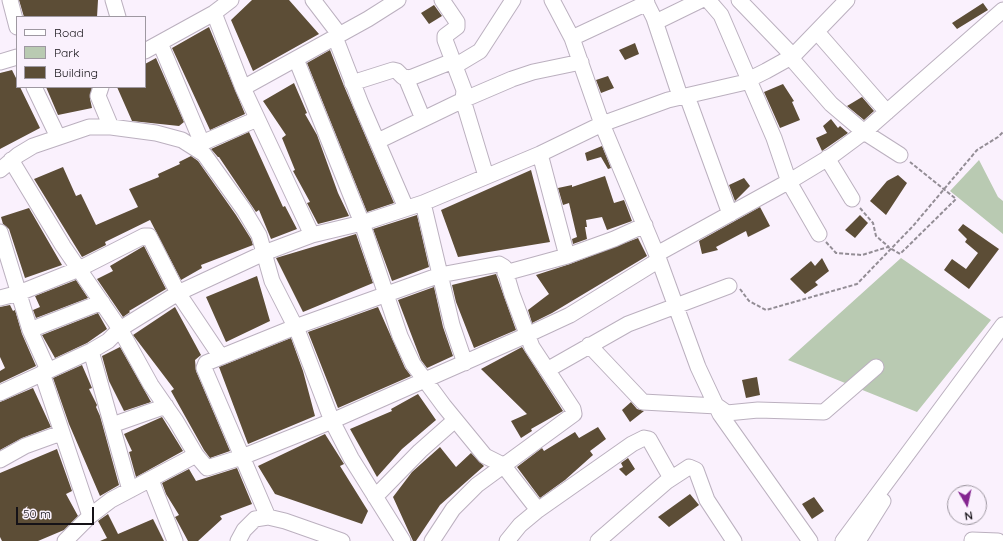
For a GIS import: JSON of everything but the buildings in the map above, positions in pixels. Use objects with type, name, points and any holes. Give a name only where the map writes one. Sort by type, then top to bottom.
[{"type":"street","points":[[10,0],[16,23]]},
{"type":"street","points":[[113,0],[118,16]]},
{"type":"street","points":[[146,50],[214,13],[231,0]]},
{"type":"street","points":[[313,0],[337,36],[352,82],[406,208]]},
{"type":"street","points":[[243,88],[398,0]]},
{"type":"street","points":[[442,0],[457,22],[457,27],[444,38],[464,90],[463,100],[486,176]]},
{"type":"street","points":[[406,78],[454,63],[480,52],[513,0]]},
{"type":"street","points":[[552,0],[572,38],[602,124],[658,257],[698,367],[716,406],[809,541]]},
{"type":"street","points":[[656,22],[701,0]]},
{"type":"street","points":[[708,0],[721,14],[749,79],[789,182],[818,234]]},
{"type":"street","points":[[739,0],[792,57],[831,104],[864,132],[900,155]]},
{"type":"street","points":[[572,38],[646,2],[656,22],[683,96],[730,214]]},
{"type":"street","points":[[0,393],[45,371],[91,352],[120,329],[178,293],[264,253],[312,235],[362,223],[423,203],[540,154],[602,124],[683,96],[721,88],[749,79],[792,57],[817,32],[841,2]]},
{"type":"street","points":[[257,119],[198,145],[156,133],[111,127],[89,126],[33,146],[4,164],[102,302],[120,329],[142,370],[196,455],[207,468],[242,457],[332,421],[425,381],[570,315],[658,257],[730,214],[789,182],[864,132],[1003,10]]},
{"type":"street","points":[[214,13],[243,88],[312,235]]},
{"type":"street","points":[[817,32],[887,112]]},
{"type":"street","points":[[160,43],[198,145],[244,210],[259,235],[272,281],[295,327],[332,421],[351,458],[403,541]]},
{"type":"street","points":[[0,62],[16,57]]},
{"type":"street","points":[[296,59],[362,223],[400,336],[413,364],[455,420],[485,456],[503,465],[538,510]]},
{"type":"street","points":[[378,141],[463,100],[526,74],[581,62]]},
{"type":"street","points":[[352,82],[393,70],[406,78],[423,119]]},
{"type":"street","points":[[34,88],[58,137]]},
{"type":"street","points":[[100,88],[98,96],[111,127]]},
{"type":"street","points":[[540,154],[567,256]]},
{"type":"street","points":[[827,158],[852,199]]},
{"type":"street","points":[[423,203],[452,325],[464,363]]},
{"type":"street","points":[[505,273],[567,256],[614,239],[644,225]]},
{"type":"street","points":[[0,232],[30,330],[45,371],[61,433],[90,516]]},
{"type":"street","points":[[0,298],[19,293],[79,269],[144,236],[148,236],[178,293],[221,357]]},
{"type":"street","points":[[268,517],[204,368],[206,363],[295,327],[440,275],[499,264],[504,267],[532,347],[573,409],[574,414],[477,485],[454,509],[432,541]]},
{"type":"street","points":[[547,370],[628,324],[675,305],[729,286]]},
{"type":"street","points":[[30,330],[102,302]]},
{"type":"street","points":[[843,541],[1003,325]]},
{"type":"street","points":[[858,541],[884,501],[1003,340]]},
{"type":"street","points":[[589,345],[642,402],[716,406],[727,413],[758,410],[824,412],[876,367]]},
{"type":"street","points":[[91,352],[130,490]]},
{"type":"street","points":[[112,426],[166,406]]},
{"type":"street","points":[[375,497],[420,450],[455,420]]},
{"type":"street","points":[[0,460],[26,446],[61,433]]},
{"type":"street","points":[[508,541],[520,525],[538,510],[632,444],[644,438],[649,439],[671,478]]},
{"type":"street","points":[[72,538],[90,516],[111,500],[196,455]]},
{"type":"street","points":[[598,541],[671,478],[689,466],[696,470],[707,500],[734,541]]},
{"type":"street","points":[[151,480],[175,541]]},
{"type":"street","points":[[238,541],[244,530],[255,519],[268,517],[285,521],[342,541]]},
{"type":"street","points":[[972,540],[998,541]]},
{"type":"path","points":[[729,286],[735,284],[749,301],[766,310],[857,284],[891,249],[977,150],[998,138],[1003,132]]},
{"type":"path","points":[[852,199],[873,223],[876,236],[891,249],[900,254],[956,199],[900,155]]},
{"type":"path","points":[[818,234],[836,254],[862,254],[888,247],[891,249]]},
{"type":"green space","points":[[979,160],[998,197],[1003,201],[1003,234],[950,191]]},
{"type":"green space","points":[[901,258],[991,320],[917,412],[788,360]]}]
